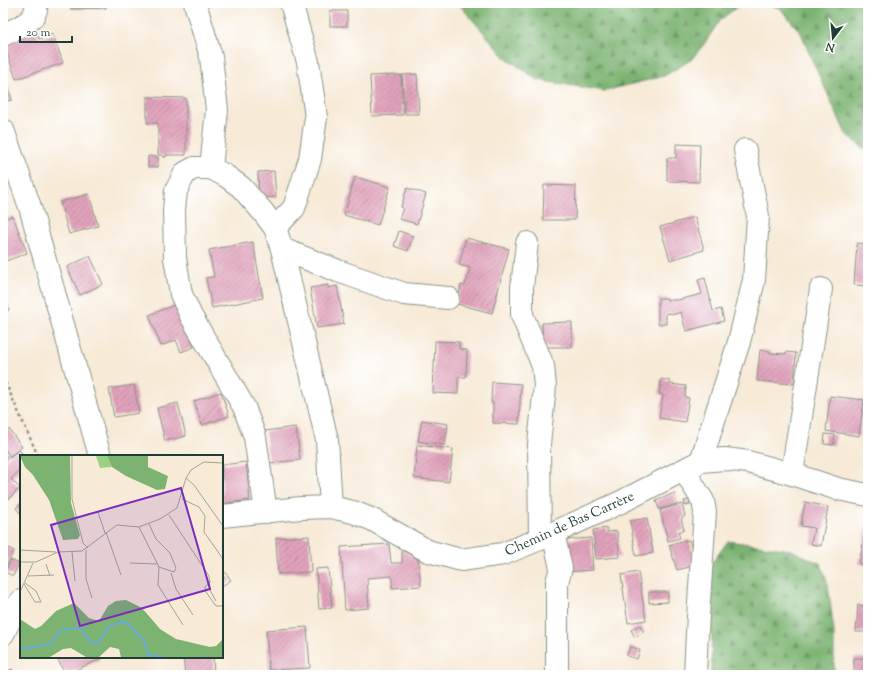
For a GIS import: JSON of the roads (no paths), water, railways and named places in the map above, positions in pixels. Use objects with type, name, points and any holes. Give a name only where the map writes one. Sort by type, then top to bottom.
[{"type":"street","points":[[3,35],[30,21],[35,15],[36,3]]},
{"type":"street","points":[[195,3],[211,57],[217,110],[211,168]]},
{"type":"street","points":[[275,228],[294,208],[310,159],[316,116],[308,62],[291,3]]},
{"type":"street","points":[[3,130],[30,206],[100,455]]},
{"type":"street","points":[[695,675],[705,512],[692,465],[739,342],[754,280],[758,216],[745,150]]},
{"type":"street","points":[[266,512],[255,437],[244,407],[191,316],[181,294],[175,258],[174,210],[176,191],[180,181],[185,173],[194,168],[211,168],[242,187],[275,228],[282,249],[327,440],[331,507]]},
{"type":"street","points":[[527,243],[522,287],[522,315],[543,366],[545,386],[539,444],[547,536],[561,568],[557,582],[557,674]]},
{"type":"street","points":[[282,249],[338,271],[404,294],[448,298]]},
{"type":"street","points":[[792,474],[820,289]]},
{"type":"street","name":"Chemin de Bas Carrère","points":[[223,516],[301,508],[331,507],[353,512],[371,519],[428,551],[461,560],[503,554],[547,536],[607,508],[692,465],[725,459],[748,462],[838,489],[868,495]]},
{"type":"street","points":[[3,634],[14,601]]}]
